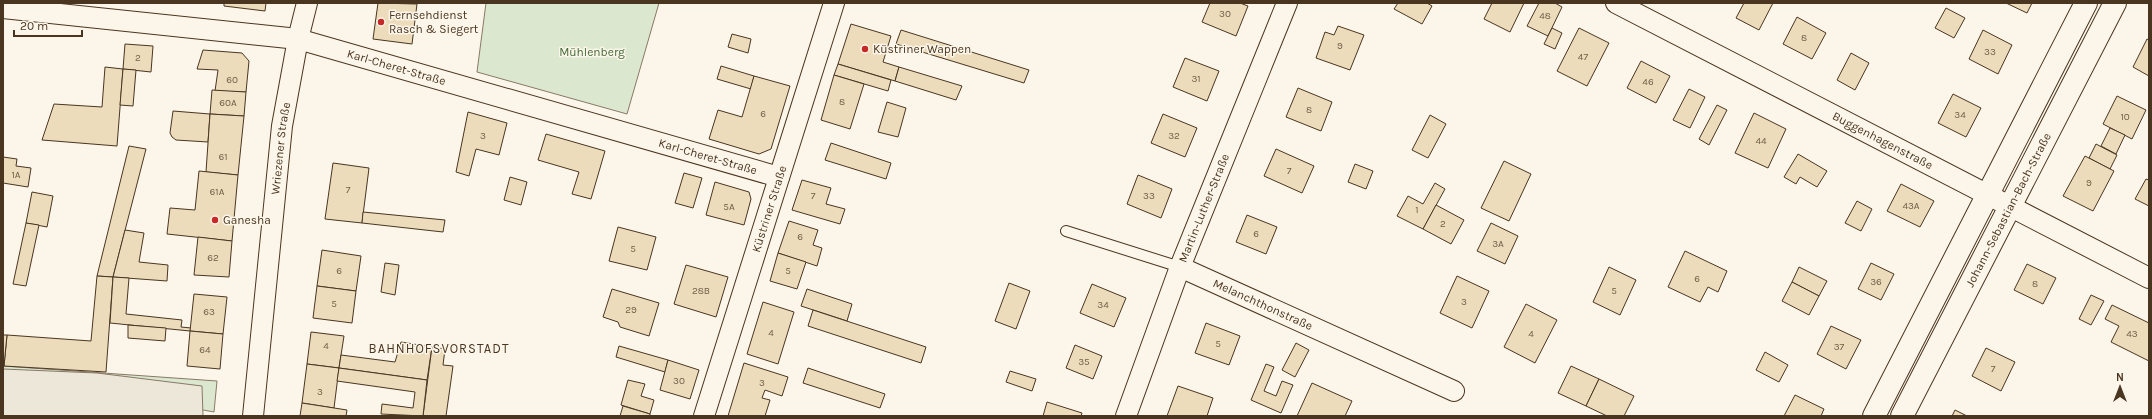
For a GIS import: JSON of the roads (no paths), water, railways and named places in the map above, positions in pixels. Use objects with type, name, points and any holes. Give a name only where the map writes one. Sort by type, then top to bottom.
[{"type":"street","name":"Wriezener Straße","points":[[253,416],[282,126],[298,39],[307,3]]},
{"type":"street","name":"Küstriner Straße","points":[[704,416],[834,3]]},
{"type":"street","name":"Martin-Luther-Straße","points":[[1126,416],[1180,267],[1287,3]]},
{"type":"street","name":"Buggenhagenstraße","points":[[1616,3],[2149,278]]},
{"type":"street","points":[[1874,416],[2086,3]]},
{"type":"street","name":"Johann-Sebastian-Bach-Straße","points":[[1902,416],[2116,3]]},
{"type":"street","name":"Karl-Cheret-Straße","points":[[3,8],[298,39],[779,177]]},
{"type":"street","name":"Melanchthonstraße","points":[[1180,267],[1454,391]]},
{"type":"lane","name":"Melanchthonstraße","points":[[1066,231],[1180,267]]},
{"type":"place","name":"Fernsehdienst Rasch & Siegert","points":[[381,22]]},
{"type":"place","name":"Küstriner Wappen","points":[[865,49]]},
{"type":"place","name":"Ganesha","points":[[215,220]]},
{"type":"district","name":"BAHNHOFSVORSTADT","points":[[439,348]]},
{"type":"park label","name":"Mühlenberg","points":[[592,52]]}]
